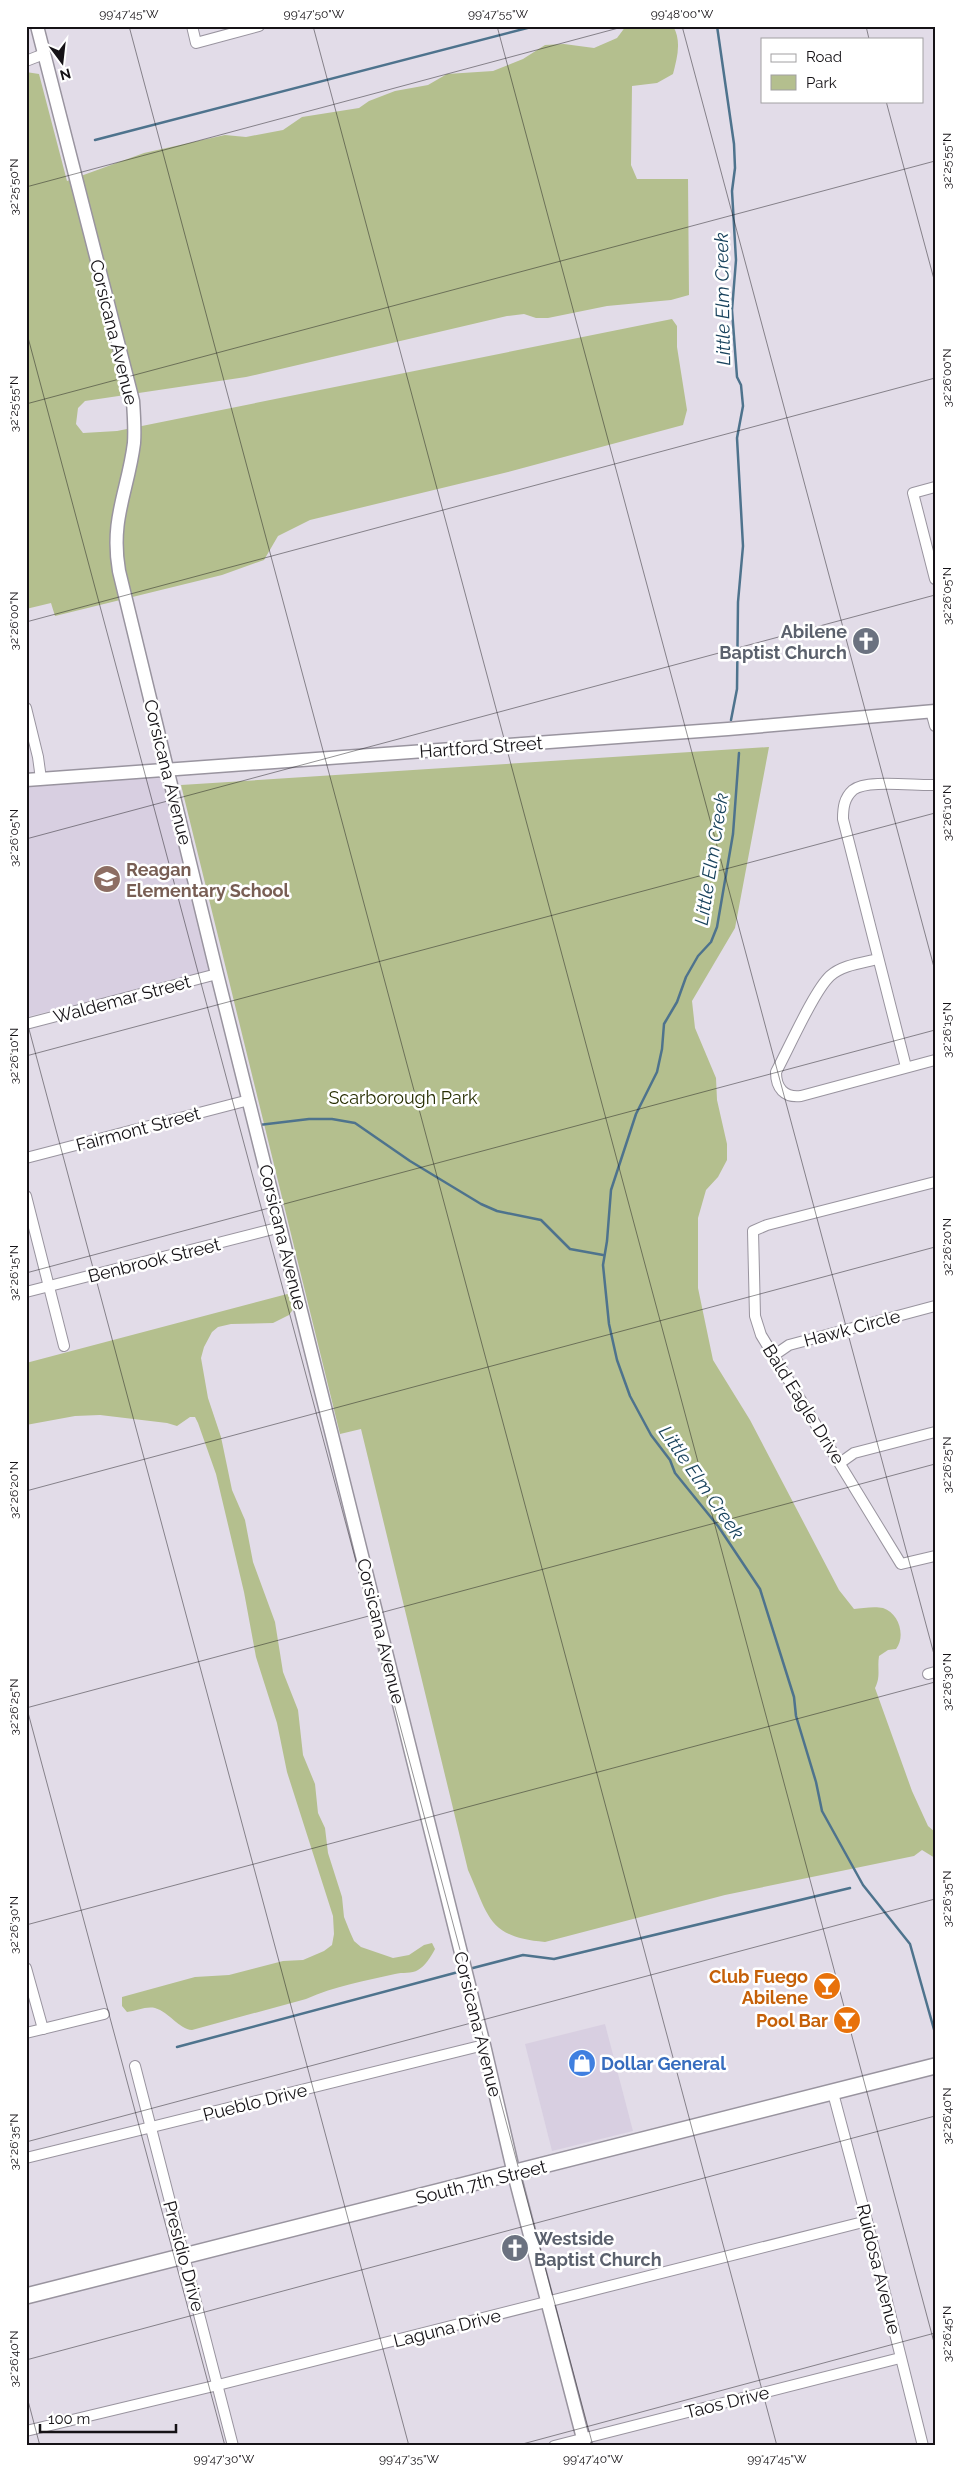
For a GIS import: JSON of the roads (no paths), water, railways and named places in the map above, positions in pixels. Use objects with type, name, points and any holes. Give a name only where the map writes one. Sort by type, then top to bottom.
[{"type":"main road","name":"South 7th Street","points":[[26,2296],[833,2094],[934,2066]]},
{"type":"street","name":"Corsicana Avenue","points":[[37,26],[132,401],[134,442],[119,508],[116,551],[217,974],[484,2045],[514,2174],[584,2442]]},
{"type":"street","points":[[192,26],[196,43],[259,26]]},
{"type":"street","points":[[26,61],[44,54]]},
{"type":"street","points":[[935,487],[913,492],[935,579]]},
{"type":"street","points":[[26,708],[38,757],[41,779]]},
{"type":"street","points":[[933,711],[935,726]]},
{"type":"street","name":"Hartford Street","points":[[26,780],[728,729],[933,711]]},
{"type":"street","points":[[906,1067],[843,819],[843,806],[854,789],[865,785],[935,785]]},
{"type":"street","points":[[878,959],[845,968],[830,976],[818,993],[776,1072],[776,1081],[780,1089],[793,1097],[935,1060]]},
{"type":"street","name":"Waldemar Street","points":[[26,1024],[217,974]]},
{"type":"street","name":"Fairmont Street","points":[[26,1158],[249,1100]]},
{"type":"street","name":"Bald Eagle Drive","points":[[935,1182],[767,1225],[752,1231],[755,1316],[761,1335],[901,1564],[935,1556]]},
{"type":"street","points":[[26,1196],[64,1346]]},
{"type":"street","name":"Benbrook Street","points":[[26,1292],[281,1227]]},
{"type":"street","name":"Hawk Circle","points":[[773,1356],[789,1345],[935,1306]]},
{"type":"street","points":[[840,1463],[854,1453],[935,1432]]},
{"type":"street","points":[[26,1968],[44,2029]]},
{"type":"street","points":[[26,2033],[104,2014]]},
{"type":"street","name":"Pueblo Drive","points":[[26,2158],[484,2045]]},
{"type":"street","name":"Presidio Drive","points":[[135,2066],[233,2446]]},
{"type":"street","name":"Ruidosa Avenue","points":[[833,2094],[923,2446]]},
{"type":"street","name":"Laguna Drive","points":[[26,2431],[218,2385],[867,2221]]},
{"type":"street","name":"Taos Drive","points":[[554,2446],[584,2442],[900,2358]]},
{"type":"waterway","points":[[95,140],[535,26]]},
{"type":"waterway","name":"Little Elm Creek","points":[[717,26],[734,144],[735,168],[732,191],[736,260],[732,310],[737,377],[741,385],[743,406],[737,438],[743,546],[738,602],[737,689],[731,720]]},
{"type":"waterway","name":"Little Elm Creek","points":[[739,753],[733,834],[717,927],[711,942],[698,956],[686,977],[677,1002],[664,1024],[662,1049],[657,1072],[636,1114],[611,1190],[603,1265],[609,1324],[617,1360],[630,1396],[651,1435],[670,1460],[675,1473],[718,1526],[760,1589],[794,1697],[796,1716],[816,1782],[822,1811],[863,1885],[910,1944],[935,2033]]},
{"type":"waterway","points":[[259,1125],[309,1119],[332,1119],[355,1123],[410,1161],[481,1204],[497,1211],[541,1220],[570,1249],[603,1255]]},
{"type":"waterway","points":[[469,1969],[523,1955],[554,1959],[850,1888]]},
{"type":"waterway","points":[[177,2047],[462,1971]]},
{"type":"place","name":"Abilene Baptist Church","points":[[866,641]]},
{"type":"place","name":"Reagan Elementary School","points":[[107,879]]},
{"type":"place","name":"Club Fuego Abilene","points":[[827,1986]]},
{"type":"place","name":"Pool Bar","points":[[847,2020]]},
{"type":"place","name":"Dollar General","points":[[582,2063]]},
{"type":"place","name":"Westside Baptist Church","points":[[515,2248]]},
{"type":"park label","name":"Scarborough Park","points":[[403,1097]]}]
